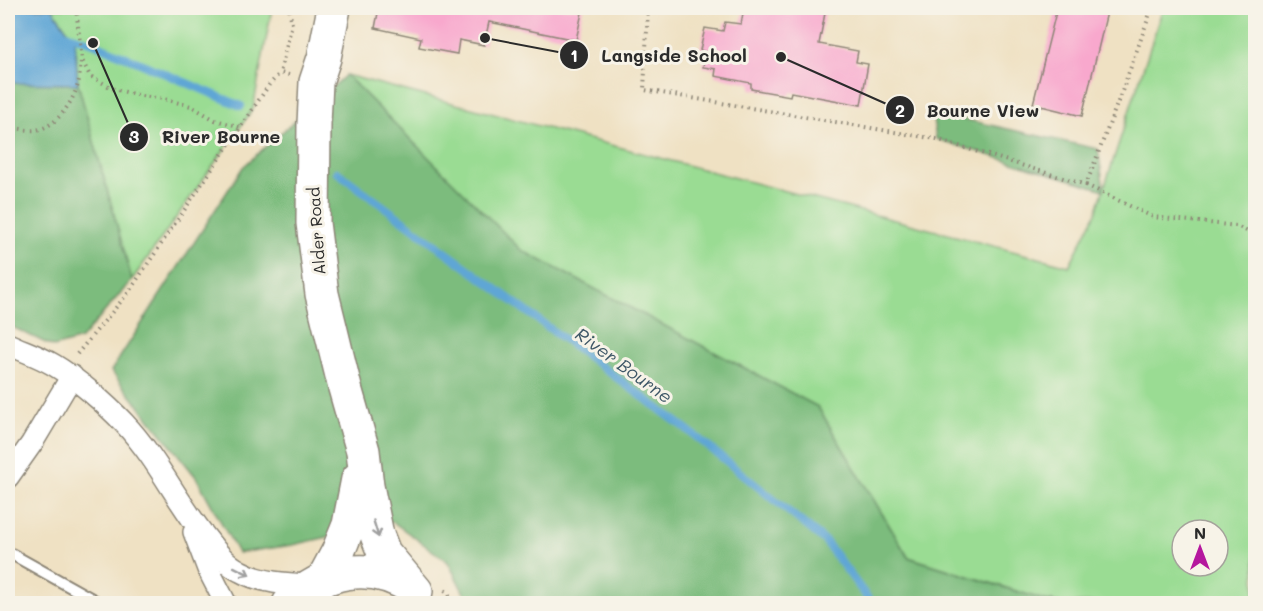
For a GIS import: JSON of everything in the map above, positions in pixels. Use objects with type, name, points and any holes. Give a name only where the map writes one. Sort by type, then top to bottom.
[{"type":"main road","name":"Alder Road","points":[[334,8],[324,58],[316,82],[312,164],[313,223],[322,294],[363,451],[373,520],[384,554],[423,597]]},
{"type":"main road","name":"Alder Road","points":[[308,589],[338,552],[349,525],[363,451]]},
{"type":"main road","points":[[308,589],[352,572],[373,573],[392,578],[423,597]]},
{"type":"street","points":[[8,344],[68,374],[124,423],[154,460],[188,515],[221,557],[238,570],[256,578],[308,589]]},
{"type":"street","points":[[8,477],[32,443],[68,374]]},
{"type":"street","points":[[188,515],[208,569],[226,603]]},
{"type":"lane","points":[[8,552],[101,603]]},
{"type":"path","points":[[8,128],[37,130],[50,125],[66,109],[78,84],[82,57],[76,8]]},
{"type":"path","points":[[118,8],[130,10],[143,8]]},
{"type":"path","points":[[648,8],[644,90],[936,139],[1086,185],[1153,217],[1237,226],[1256,236]]},
{"type":"path","points":[[1086,185],[1152,8]]},
{"type":"path","points":[[82,57],[90,76],[114,89],[182,104],[215,120],[242,127]]},
{"type":"path","points":[[68,374],[128,293],[269,85],[280,73]]},
{"type":"green space","points":[[52,8],[272,8],[253,109],[132,280],[78,84],[75,41]]},
{"type":"green space","points":[[1163,8],[1255,8],[1255,603],[1061,603],[1044,600],[908,557],[818,407],[521,250],[346,75],[1069,266],[1096,213]]},
{"type":"green space","points":[[346,75],[521,250],[818,407],[908,557],[1044,600],[1061,603],[469,603],[448,562],[393,522],[293,545],[238,553],[196,477],[111,371],[243,167]]},
{"type":"green space","points":[[8,83],[78,84],[132,280],[81,339],[54,347],[8,325]]},
{"type":"green space","points":[[932,112],[1098,149],[1104,190],[936,139]]},
{"type":"water","points":[[8,8],[52,8],[75,41],[78,84],[8,83]]},
{"type":"building","points":[[379,8],[583,8],[576,40],[489,22],[484,45],[459,40],[457,54],[419,47],[421,38],[375,28]]},
{"type":"building","points":[[744,8],[826,8],[819,44],[858,51],[856,62],[868,64],[861,105],[791,92],[790,96],[751,89],[751,83],[715,76],[716,69],[703,67],[706,52],[700,50],[705,28],[723,31],[725,22],[741,24]]},
{"type":"building","points":[[1057,8],[1108,8],[1082,116],[1033,104]]},
{"type":"waterway","name":"River Bourne","points":[[63,33],[93,43],[241,106]]},
{"type":"waterway","name":"River Bourne","points":[[337,172],[689,431],[825,541],[872,604]]},
{"type":"place","name":"Langside School","points":[[485,38]]},
{"type":"place","name":"River Bourne","points":[[93,43]]},
{"type":"place","name":"Bourne View","points":[[781,57]]}]
